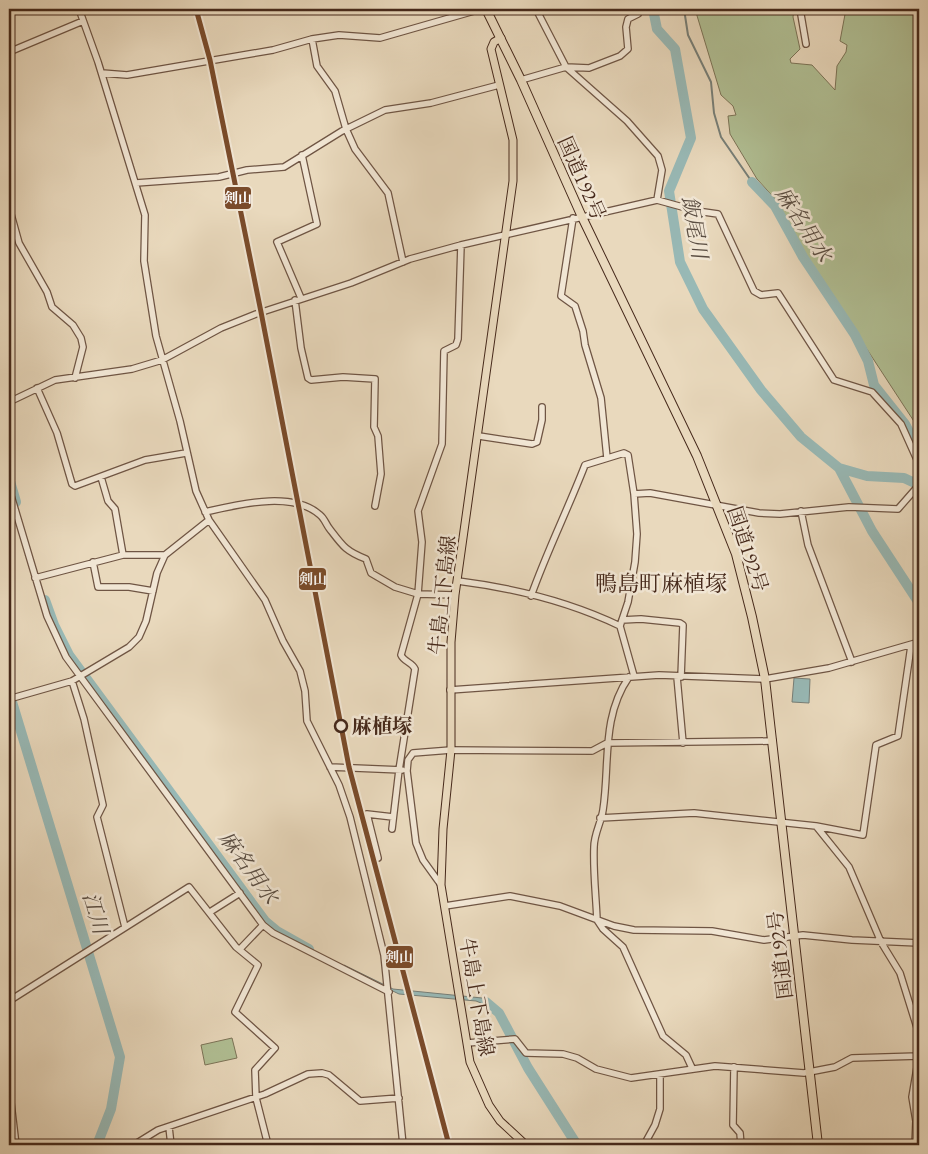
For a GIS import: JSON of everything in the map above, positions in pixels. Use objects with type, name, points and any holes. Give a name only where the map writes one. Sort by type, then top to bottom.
[{"type":"highway","name":"国道192号","points":[[486,9],[521,80],[582,217],[697,456],[736,554],[765,679],[818,1145]]},
{"type":"main road","name":"牛島上下島線","points":[[501,38],[494,42],[491,49],[513,140],[513,181],[479,436],[455,595],[450,690],[451,750],[443,828],[441,886],[470,1062],[489,1105],[500,1121],[526,1145]]},
{"type":"street","points":[[102,73],[127,75],[273,50],[312,38],[339,35],[380,38],[481,9]]},
{"type":"street","points":[[536,9],[566,67],[627,122],[658,156],[662,170],[659,201]]},
{"type":"street","points":[[800,9],[806,44]]},
{"type":"street","points":[[814,9],[815,11],[819,9]]},
{"type":"street","points":[[81,10],[145,215],[144,261],[162,360],[180,421],[196,491],[209,520],[265,600],[283,641],[300,671],[305,690],[307,721],[339,785],[350,817],[378,928],[388,984],[403,1145]]},
{"type":"street","points":[[521,80],[566,67],[589,68],[620,56],[628,49],[626,27],[628,19],[638,14]]},
{"type":"street","points":[[9,52],[83,21]]},
{"type":"street","points":[[312,38],[317,66],[335,91],[346,130],[355,149],[388,193],[403,262]]},
{"type":"street","points":[[136,183],[219,177],[248,170],[284,167],[346,130],[385,110],[431,102],[499,85]]},
{"type":"street","points":[[302,155],[317,224],[277,242],[298,299],[301,348],[308,378],[311,380],[343,377],[375,379],[374,427],[378,436],[381,474],[375,506]]},
{"type":"street","points":[[9,402],[55,380],[132,368],[162,360],[221,328],[298,299],[351,283],[403,262],[461,245],[573,218],[659,201],[718,214],[754,291],[760,295],[778,294],[834,380],[872,392],[901,424],[919,464]]},
{"type":"street","points":[[9,207],[20,243],[47,292],[52,307],[73,325],[82,338],[81,359],[75,378]]},
{"type":"street","points":[[573,218],[561,296],[575,306],[583,331],[585,345],[601,398],[607,458]]},
{"type":"street","points":[[392,829],[415,669],[413,665],[403,660],[401,655],[418,594],[422,542],[418,511],[442,444],[444,351],[456,345],[458,339],[461,245]]},
{"type":"street","points":[[37,388],[57,433],[72,484],[75,486],[144,460],[186,453]]},
{"type":"street","points":[[479,436],[532,444],[537,442],[542,420],[542,407]]},
{"type":"street","points":[[531,596],[551,541],[566,517],[585,464],[624,453],[628,455],[634,494],[635,562],[628,602],[621,623],[632,677]]},
{"type":"street","points":[[101,476],[108,501],[115,509],[123,554]]},
{"type":"street","points":[[634,494],[650,494],[759,513],[849,507],[898,509],[919,486]]},
{"type":"street","points":[[9,489],[54,633],[82,676],[264,925],[273,933],[388,992]]},
{"type":"street","points":[[205,512],[264,501],[286,502],[314,511],[322,516],[348,552],[366,559],[372,573],[394,586],[418,594],[455,595]]},
{"type":"street","points":[[801,511],[817,570],[852,662]]},
{"type":"street","points":[[9,699],[72,681],[129,647],[138,637],[146,621],[157,573],[165,555],[209,520]]},
{"type":"street","points":[[37,577],[123,554],[165,555]]},
{"type":"street","points":[[94,562],[98,587],[119,587],[153,591]]},
{"type":"street","points":[[458,581],[500,587],[621,623],[640,619],[680,623],[683,626],[679,677],[683,743]]},
{"type":"street","points":[[450,690],[632,677],[765,679],[829,668],[911,646],[919,642]]},
{"type":"street","points":[[600,818],[694,813],[782,821],[863,835],[876,745],[898,736],[911,646]]},
{"type":"street","points":[[632,677],[623,686],[610,724],[607,743],[603,811],[594,846],[597,920],[603,929],[623,947],[663,1036],[686,1055],[692,1068]]},
{"type":"street","points":[[72,681],[84,719],[103,805],[97,817],[125,927]]},
{"type":"street","points":[[441,886],[423,860],[416,843],[407,771],[408,760],[413,753],[451,750],[592,751],[607,743],[772,741]]},
{"type":"street","points":[[330,767],[407,771]]},
{"type":"street","points":[[378,858],[367,814],[393,817]]},
{"type":"street","points":[[816,826],[848,868],[881,942],[900,973],[919,1034]]},
{"type":"street","points":[[9,1001],[188,887],[240,950],[258,965],[235,1012],[275,1048],[255,1070],[256,1098],[268,1145]]},
{"type":"street","points":[[210,912],[240,893]]},
{"type":"street","points":[[445,906],[510,896],[551,904],[614,926],[634,930],[712,931],[764,940],[794,936],[919,943]]},
{"type":"street","points":[[240,950],[264,925]]},
{"type":"street","points":[[467,1042],[512,1040],[526,1053],[563,1054],[577,1058],[596,1069],[631,1078],[692,1068],[734,1067],[810,1072],[835,1067],[852,1058],[919,1056],[912,1097],[916,1121],[915,1145]]},
{"type":"street","points":[[734,1067],[733,1124],[740,1133],[741,1145]]},
{"type":"street","points":[[123,1145],[137,1144],[158,1130],[169,1128],[256,1098],[308,1074],[322,1073],[329,1075],[360,1101],[399,1098]]},
{"type":"street","points":[[644,1145],[655,1125],[660,1109],[660,1074]]},
{"type":"street","points":[[9,1086],[16,1145]]},
{"type":"street","points":[[169,1128],[171,1145]]},
{"type":"green space","points":[[695,9],[794,9],[793,17],[800,49],[790,59],[791,63],[812,65],[835,90],[837,66],[846,52],[847,45],[840,41],[846,9],[919,9],[919,429],[810,262],[776,200],[757,179],[730,134],[728,116],[736,115],[733,106],[721,95]]},
{"type":"green space","points":[[232,1038],[237,1058],[205,1065],[201,1045]]},
{"type":"water","points":[[794,678],[810,679],[809,703],[792,702]]},
{"type":"water","points":[[344,965],[393,989],[482,998],[496,1007],[497,1013],[476,1001],[399,994],[343,967]]},
{"type":"waterway","name":"飯尾川","points":[[653,9],[657,29],[675,49],[691,138],[669,191],[680,262],[703,309],[761,390],[801,437],[839,468],[867,476],[904,478],[919,485]]},
{"type":"waterway","name":"麻名用水","points":[[684,9],[688,35],[711,82],[714,113],[721,137],[752,182]]},
{"type":"waterway","name":"麻名用水","points":[[752,182],[775,206],[803,257],[855,335],[868,361],[874,385],[905,424],[919,451]]},
{"type":"waterway","name":"飯尾川","points":[[839,468],[872,531],[919,603]]},
{"type":"waterway","name":"麻名用水","points":[[9,478],[16,502]]},
{"type":"waterway","name":"麻名用水","points":[[45,600],[54,625],[69,655],[265,921],[277,931],[309,949]]},
{"type":"waterway","name":"江川","points":[[9,692],[120,1057],[111,1109],[97,1145]]},
{"type":"waterway","name":"麻名用水","points":[[486,1002],[499,1013],[528,1068],[577,1145]]},
{"type":"transit line","name":"剣山","points":[[196,9],[210,60],[261,312],[349,767],[449,1145]]},
{"type":"place","name":"麻植塚","points":[[341,726]]},
{"type":"district","name":"鴨島町麻植塚","points":[[661,583]]}]
